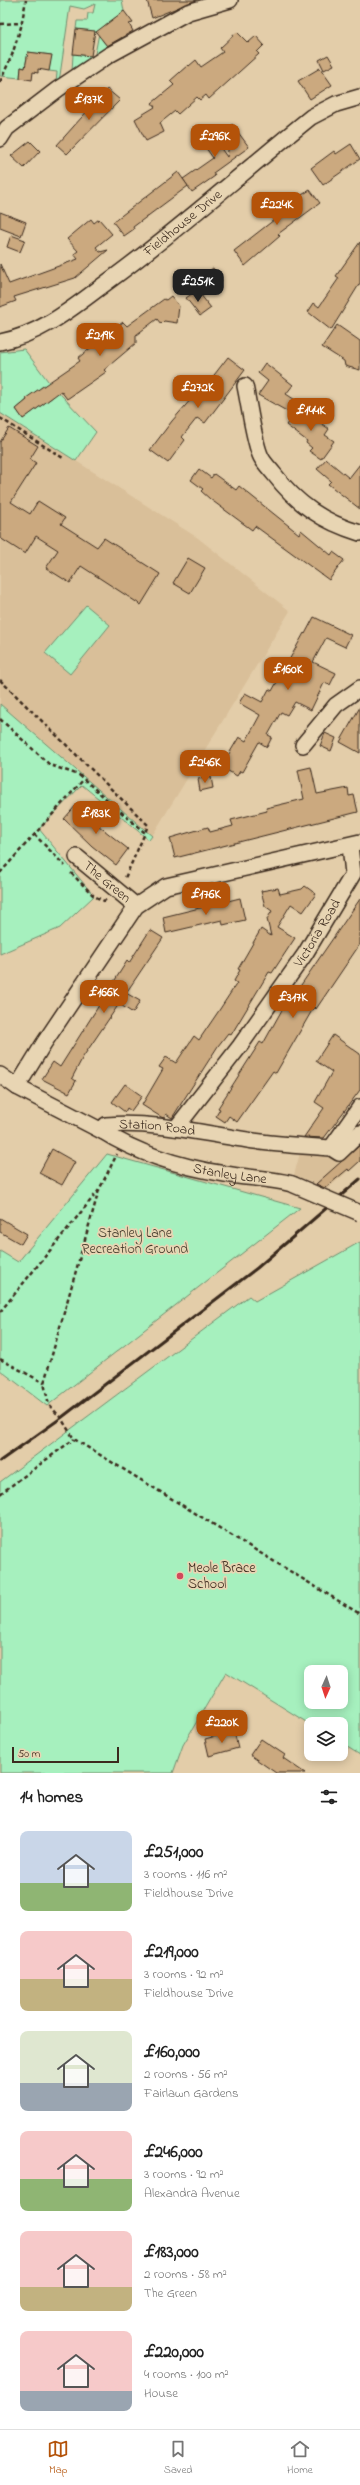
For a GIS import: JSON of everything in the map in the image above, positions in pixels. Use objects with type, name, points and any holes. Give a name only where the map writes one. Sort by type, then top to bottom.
[{"type":"street","points":[[0,139],[7,128],[58,89],[109,55],[143,35],[188,12],[230,0]]},
{"type":"street","name":"Fieldhouse Drive","points":[[0,342],[29,334],[54,321],[156,246],[311,116],[336,104],[360,97]]},
{"type":"street","points":[[245,386],[261,457],[283,476],[293,498],[313,514],[340,527],[360,533]]},
{"type":"street","points":[[304,737],[336,705],[360,688]]},
{"type":"street","points":[[17,1088],[44,1043],[136,906],[166,886],[355,844]]},
{"type":"street","name":"Victoria Road","points":[[176,1128],[240,1046],[305,954],[353,874],[355,844]]},
{"type":"street","name":"The Green","points":[[77,857],[136,906]]},
{"type":"street","name":"Station Road","points":[[0,1075],[17,1088],[102,1131],[106,1125],[125,1124],[176,1128],[262,1142],[331,1148],[339,1153],[360,1134]]},
{"type":"street","points":[[331,1148],[360,1107]]},
{"type":"street","name":"Stanley Lane","points":[[102,1131],[124,1145],[168,1162],[226,1174],[277,1180],[292,1184],[360,1213]]},
{"type":"path","points":[[0,82],[12,56],[21,28],[26,0]]},
{"type":"path","points":[[0,24],[22,22]]},
{"type":"path","points":[[0,418],[63,458]]},
{"type":"path","points":[[0,680],[148,825],[119,891]]},
{"type":"path","points":[[0,719],[50,765],[79,775],[145,833]]},
{"type":"path","points":[[0,873],[84,779]]},
{"type":"path","points":[[124,1145],[116,1156],[99,1190],[44,1383],[49,1405],[61,1418],[74,1439],[360,1614]]},
{"type":"path","points":[[0,1312],[99,1190]]},
{"type":"path","points":[[0,1359],[44,1383]]},
{"type":"path","points":[[0,1494],[74,1439]]},
{"type":"shaded area","points":[[0,413],[198,538],[290,611],[152,836],[0,704]]},
{"type":"shaded area","points":[[360,1119],[360,1161],[313,1201],[300,1196],[312,1182],[294,1175],[300,1153],[331,1157]]},
{"type":"green space","points":[[0,0],[122,0],[124,11],[104,26],[106,30],[102,40],[108,47],[95,54],[99,33],[76,29],[77,21],[87,21],[88,13],[93,13],[95,4],[84,9],[70,6],[59,82],[56,84],[57,72],[49,71],[51,55],[28,52],[25,68],[21,67],[20,78],[0,76]]},
{"type":"green space","points":[[73,54],[91,56],[94,57],[72,72]]},
{"type":"green space","points":[[24,349],[48,381],[96,432],[76,461],[0,413],[0,352]],"holes":[[[44,385],[53,397],[23,419],[16,409]]]},
{"type":"green space","points":[[86,605],[110,625],[70,674],[45,653]]},
{"type":"green space","points":[[0,704],[152,836],[149,840],[82,785],[39,829],[94,896],[60,928],[0,954]]},
{"type":"green space","name":"Stanley Lane Recreation Ground","points":[[107,1154],[300,1208],[47,1406],[0,1370],[0,1251],[18,1262]]},
{"type":"green space","name":"Meole Brace School","points":[[360,1242],[360,1755],[348,1747],[348,1717],[304,1717],[304,1721],[226,1672],[183,1745],[173,1773],[0,1773],[0,1482],[249,1296],[255,1301]]},
{"type":"building","points":[[147,0],[197,0],[152,18]]},
{"type":"building","points":[[124,11],[133,23],[129,24],[133,31],[107,46],[96,32]]},
{"type":"building","points":[[76,29],[95,31],[91,56],[73,54]]},
{"type":"building","points":[[237,32],[248,43],[256,36],[264,45],[257,52],[259,54],[209,99],[206,95],[200,100],[197,97],[178,114],[175,111],[160,123],[164,132],[146,141],[135,119],[155,107],[152,103],[174,85],[170,81],[188,65],[189,66],[196,60],[201,67],[223,52],[220,48]]},
{"type":"building","points":[[28,52],[52,55],[49,71],[38,69],[38,73],[33,72],[32,80],[20,78],[21,67],[25,68]]},
{"type":"building","points":[[328,55],[334,65],[324,70],[319,60]]},
{"type":"building","points":[[320,68],[332,85],[310,99],[298,81]]},
{"type":"building","points":[[107,89],[120,100],[67,154],[57,145]]},
{"type":"building","points":[[232,124],[249,147],[213,173],[215,176],[192,192],[183,179],[213,158],[198,137],[208,130],[227,157]]},
{"type":"building","points":[[30,141],[40,151],[24,168],[11,156]]},
{"type":"building","points":[[351,144],[360,159],[323,185],[311,168],[334,151],[336,154]]},
{"type":"building","points":[[178,172],[188,186],[133,227],[134,229],[124,236],[113,222]]},
{"type":"building","points":[[310,190],[320,203],[278,234],[280,236],[245,266],[234,251],[279,216],[275,211],[298,194],[300,196]]},
{"type":"building","points":[[0,212],[26,222],[21,236],[0,228]]},
{"type":"building","points":[[91,219],[94,223],[99,219],[112,234],[96,247],[100,252],[108,250],[75,278],[14,297],[16,301],[0,307],[0,264],[9,284],[78,259],[74,254],[78,251],[67,239]]},
{"type":"building","points":[[11,235],[25,240],[20,252],[7,247]]},
{"type":"building","points":[[360,242],[360,283],[331,330],[308,312],[314,303],[319,307],[339,278],[336,276]]},
{"type":"building","points":[[213,268],[222,281],[202,296],[192,283]]},
{"type":"building","points":[[197,290],[211,308],[200,316],[186,298]]},
{"type":"building","points":[[171,296],[179,306],[177,323],[164,321],[161,324],[157,319],[136,335],[136,343],[104,370],[106,372],[67,399],[61,391],[23,419],[16,409],[27,400],[26,398],[80,361],[78,358],[123,322],[127,326],[164,299],[166,300]]},
{"type":"building","points":[[337,325],[360,341],[360,370],[345,366],[344,361],[322,347]]},
{"type":"building","points":[[228,357],[245,370],[205,423],[197,418],[182,437],[185,440],[168,463],[150,450],[172,421],[199,390],[201,392]]},
{"type":"building","points":[[265,363],[293,385],[286,394],[300,403],[292,414],[258,395],[268,381],[258,373]]},
{"type":"building","points":[[299,407],[329,429],[325,435],[334,441],[321,459],[309,451],[312,448],[306,443],[307,441],[286,425]]},
{"type":"building","points":[[9,428],[38,446],[30,459],[36,463],[11,502],[30,514],[38,501],[65,518],[61,524],[97,547],[104,538],[160,574],[141,605],[81,566],[70,583],[46,568],[58,550],[36,536],[25,554],[0,538],[0,442]]},
{"type":"building","points":[[326,459],[349,478],[360,464],[360,509],[328,484],[331,481],[317,469]]},
{"type":"building","points":[[199,469],[211,478],[214,474],[236,490],[239,486],[299,534],[301,530],[331,555],[333,552],[344,560],[329,580],[255,526],[252,530],[210,499],[201,491],[203,489],[191,480]]},
{"type":"building","points":[[188,558],[205,568],[190,593],[173,583]]},
{"type":"building","points":[[314,617],[351,635],[345,647],[326,638],[313,662],[336,673],[330,685],[324,683],[311,710],[295,702],[287,715],[281,712],[268,735],[272,737],[267,747],[259,742],[242,772],[240,771],[237,776],[221,767],[239,737],[246,741],[260,715],[239,703],[245,693],[262,702],[269,689],[272,691]]},
{"type":"building","points":[[360,707],[360,753],[340,742]]},
{"type":"building","points":[[325,733],[336,738],[331,751],[320,746]]},
{"type":"building","points":[[311,767],[317,794],[348,788],[349,796],[354,795],[358,812],[175,858],[170,838],[208,827],[210,832],[233,826],[231,820],[267,811],[266,808],[304,799],[298,770]]},
{"type":"building","points":[[211,777],[213,788],[200,791],[198,779]]},
{"type":"building","points":[[77,804],[100,825],[99,826],[128,849],[116,865],[92,846],[64,819]]},
{"type":"building","points":[[305,886],[316,894],[303,912],[291,904],[277,927],[295,938],[272,973],[269,972],[231,1035],[228,1033],[218,1046],[172,1118],[166,1114],[164,1118],[161,1117],[142,1105],[163,1069],[159,1067],[166,1057],[176,1063],[194,1036],[199,1040],[218,1012],[237,983],[234,981],[240,970],[238,969],[261,929],[271,936],[267,919],[272,911],[265,906],[261,891],[278,888],[280,894],[302,889]]},
{"type":"building","points":[[240,898],[245,920],[223,925],[222,920],[166,933],[163,917]]},
{"type":"building","points":[[360,899],[360,944],[316,1009],[314,1007],[276,1073],[273,1071],[237,1122],[229,1116],[225,1122],[216,1116],[220,1109],[218,1108],[260,1042],[263,1044],[288,999],[290,1001]]},
{"type":"building","points":[[150,930],[163,938],[126,993],[140,1001],[133,1013],[119,1004],[83,1057],[72,1078],[76,1081],[69,1093],[42,1079],[53,1062],[60,1067],[127,961],[129,963]]},
{"type":"building","points":[[333,1035],[360,1054],[360,1090],[324,1138],[304,1137],[324,1108],[315,1102],[332,1072],[316,1061]]},
{"type":"building","points":[[125,1084],[142,1096],[131,1111],[127,1108],[125,1112],[112,1102]]},
{"type":"building","points":[[360,1145],[360,1161],[349,1171],[348,1169],[325,1188],[316,1184]]},
{"type":"building","points":[[52,1149],[75,1162],[62,1185],[39,1173]]},
{"type":"building","points":[[0,1218],[27,1234],[21,1244],[0,1232]]},
{"type":"building","points":[[234,1731],[238,1748],[209,1756],[205,1739]]},
{"type":"building","points":[[261,1739],[285,1755],[283,1758],[305,1773],[276,1773],[250,1755]]},
{"type":"railway","points":[[0,1461],[61,1418],[257,1268],[360,1179]]},
{"type":"place","name":"Meole Brace School","points":[[180,1576]]}]
